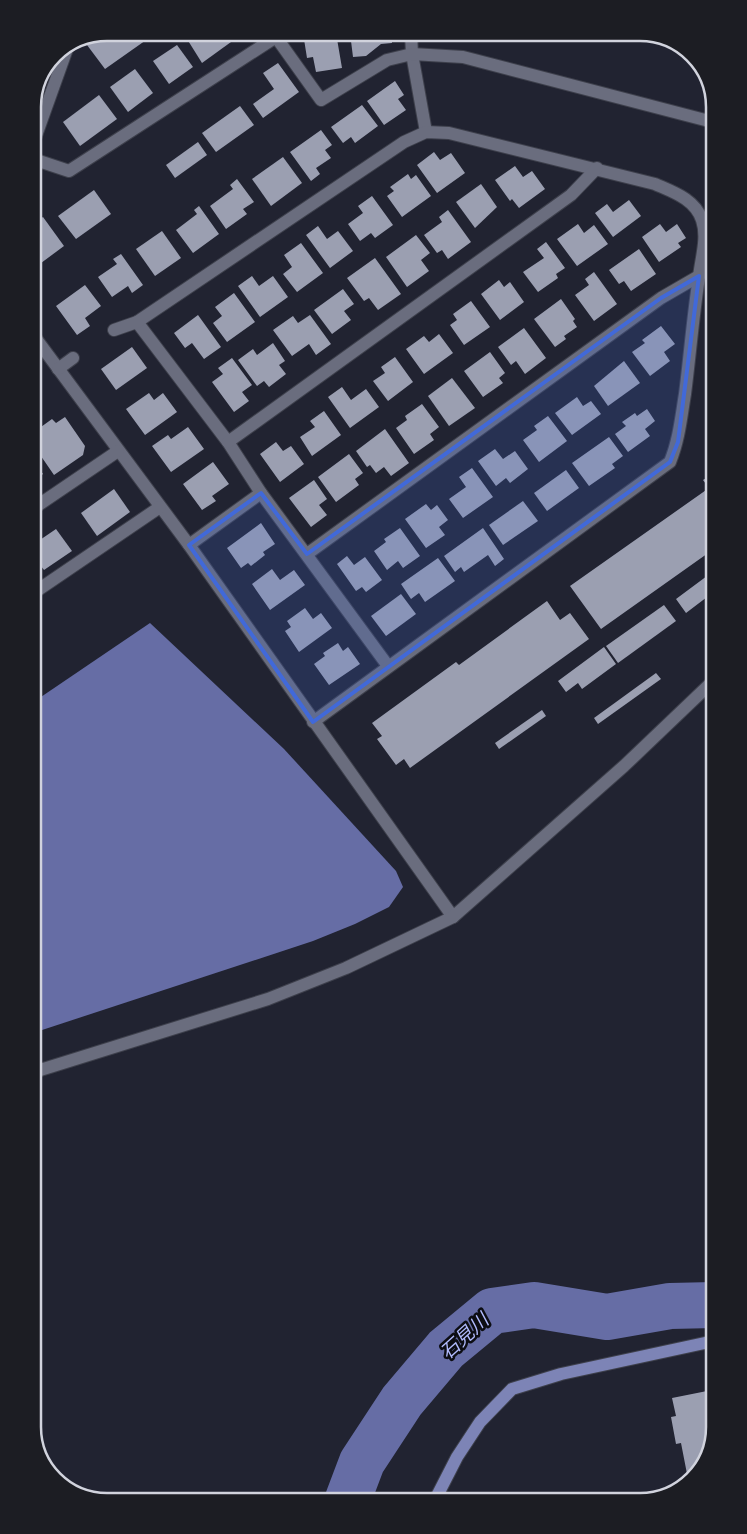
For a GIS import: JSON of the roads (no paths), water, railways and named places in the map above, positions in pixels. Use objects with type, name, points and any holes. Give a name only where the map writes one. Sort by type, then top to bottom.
[{"type":"main road","points":[[439,1493],[457,1458],[480,1422],[512,1389],[561,1374],[706,1343]]},
{"type":"street","points":[[41,162],[69,171],[267,41]]},
{"type":"street","points":[[280,41],[321,100],[387,60],[412,54],[462,57],[706,120]]},
{"type":"street","points":[[411,41],[426,132]]},
{"type":"street","points":[[41,122],[64,58]]},
{"type":"street","points":[[114,330],[137,322],[404,142],[426,132],[450,133],[597,168],[655,184],[687,199],[697,209],[703,221],[704,252],[699,276],[695,324],[678,442],[670,462],[313,722]]},
{"type":"street","points":[[228,442],[571,195],[597,168]]},
{"type":"street","points":[[307,554],[661,298],[699,276]]},
{"type":"street","points":[[137,322],[228,442],[261,493],[388,666]]},
{"type":"street","points":[[41,345],[189,545],[453,917]]},
{"type":"street","points":[[58,368],[73,358]]},
{"type":"street","points":[[41,503],[118,451]]},
{"type":"street","points":[[189,545],[261,493]]},
{"type":"street","points":[[41,588],[160,507]]},
{"type":"street","points":[[41,1070],[268,999],[346,968],[453,917],[624,766],[706,688]]},
{"type":"water","points":[[150,623],[284,749],[396,871],[403,887],[389,907],[355,924],[313,941],[41,1030],[41,697]]},
{"type":"waterway","name":"石見川","points":[[350,1493],[362,1462],[402,1401],[446,1349],[492,1311],[534,1305],[607,1317],[670,1306],[706,1305]]}]
